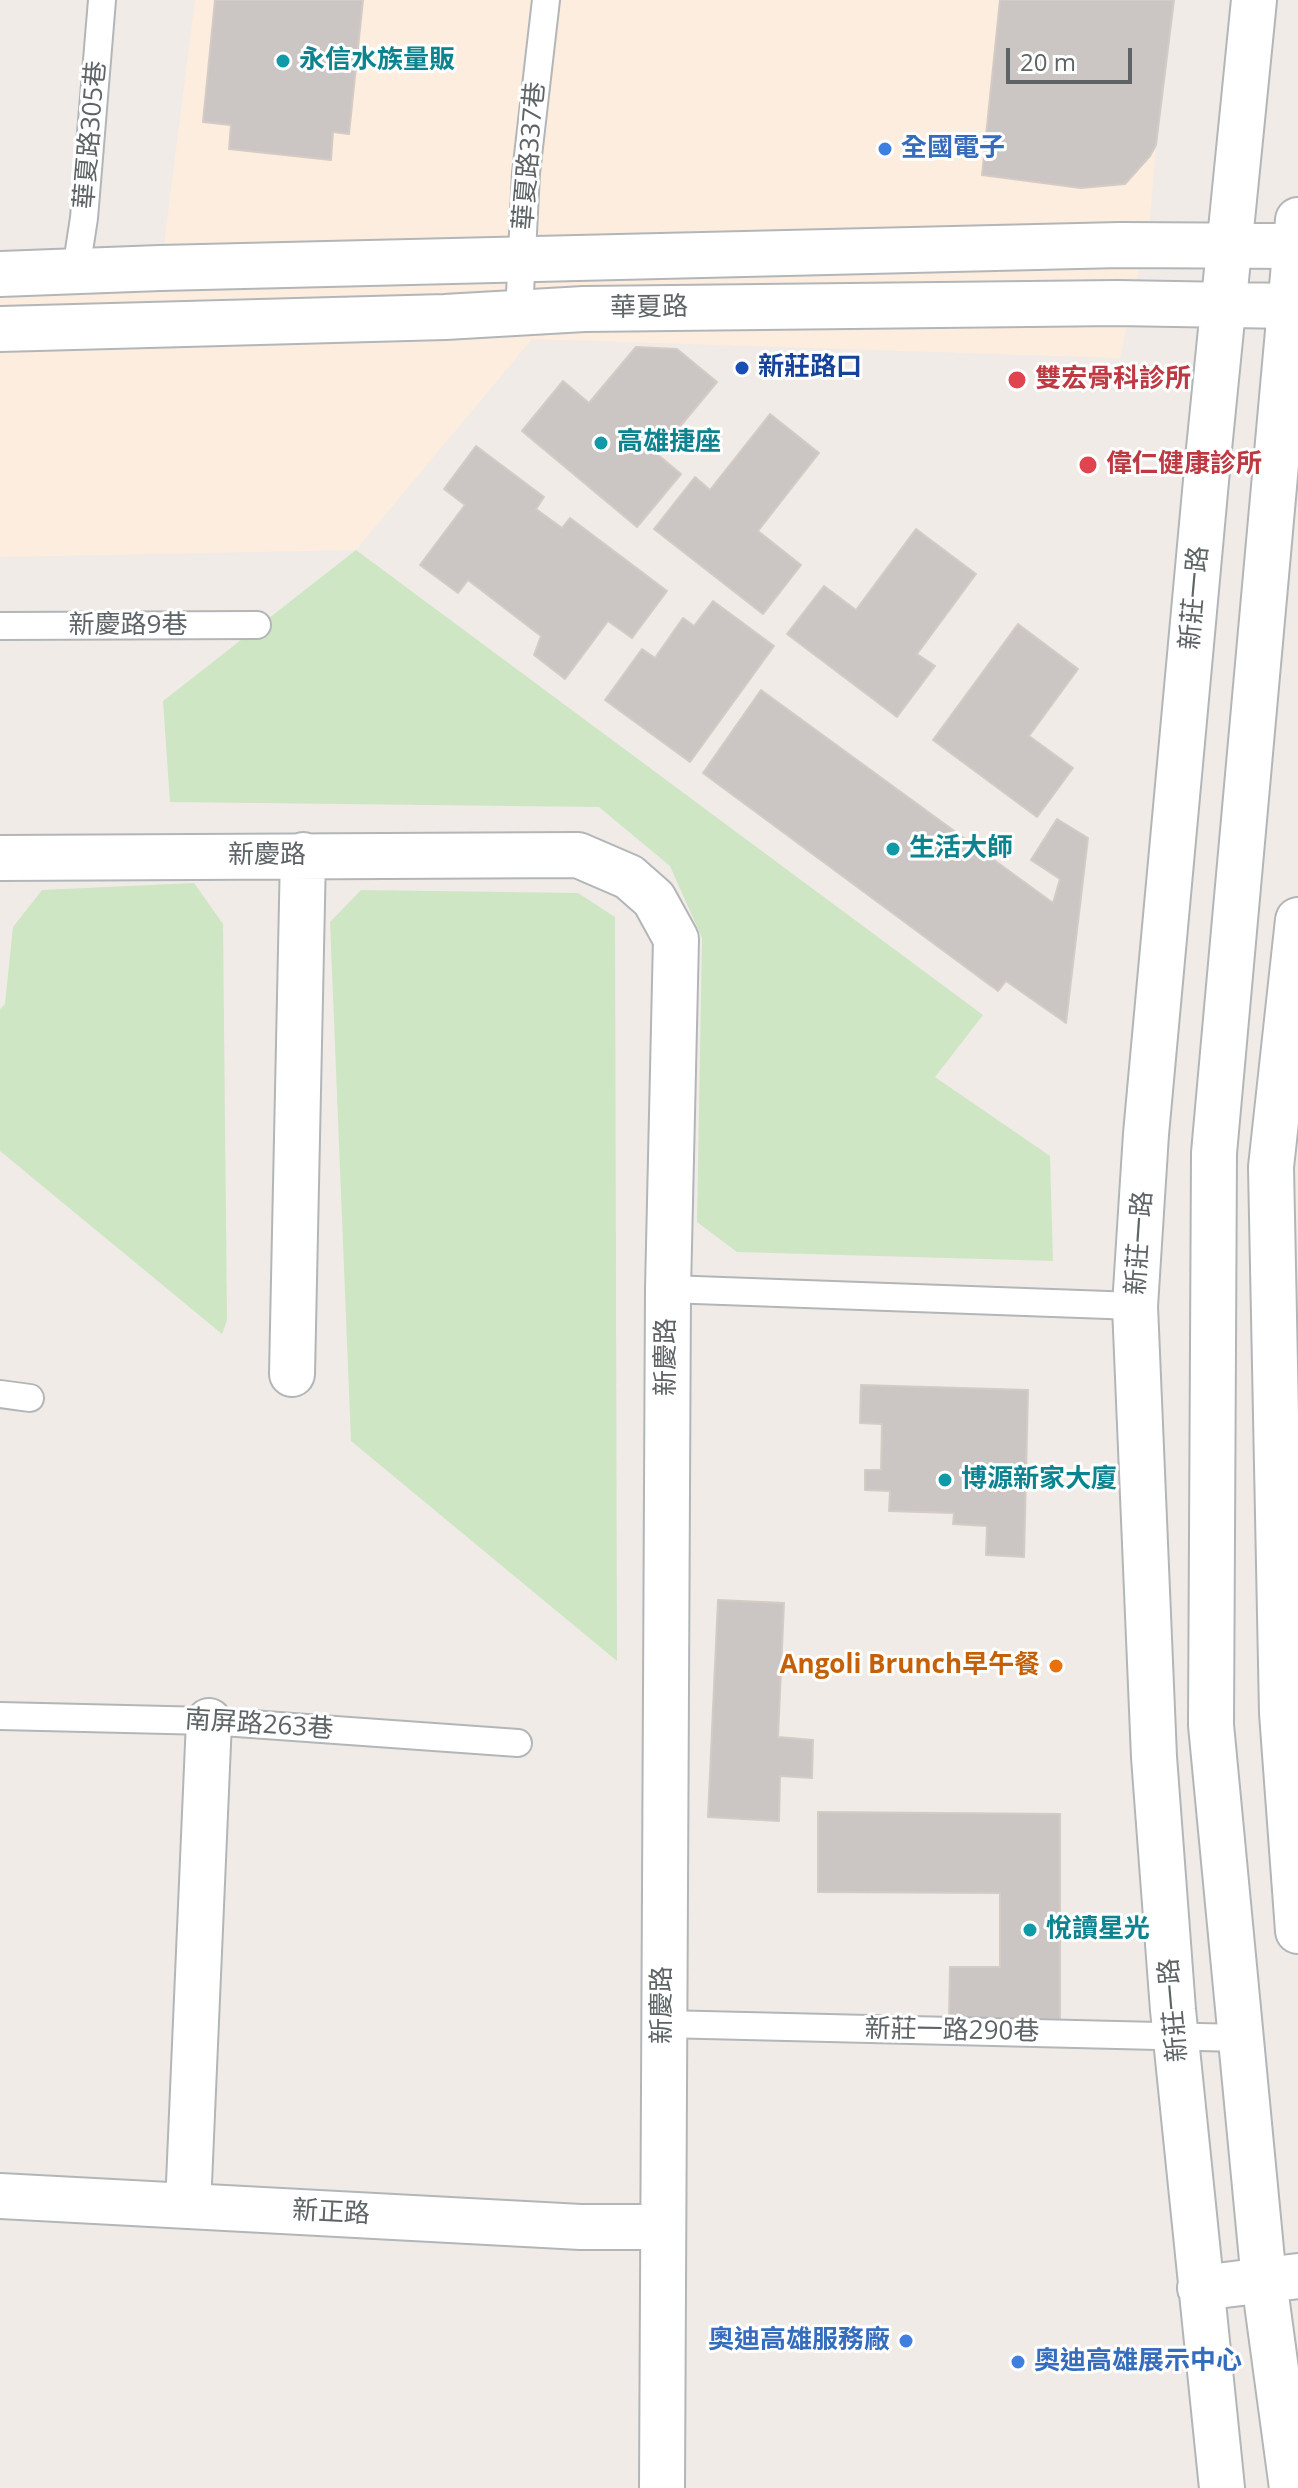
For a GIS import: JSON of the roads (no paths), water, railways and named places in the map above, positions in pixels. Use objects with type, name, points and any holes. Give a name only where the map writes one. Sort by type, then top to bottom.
[{"type":"street","name":"新莊一路","points":[[1222,2488],[1176,2036],[1154,1757],[1135,1306],[1146,1134],[1254,0]]},
{"type":"street","name":"華夏路","points":[[0,274],[1120,245],[1229,245],[1297,237]]},
{"type":"street","points":[[1292,2488],[1281,2278],[1241,2038],[1211,1725],[1214,1153],[1294,306],[1297,237]]},
{"type":"street","name":"華夏路","points":[[0,329],[584,309],[1117,303],[1294,306]]},
{"type":"street","points":[[292,1374],[303,855]]},
{"type":"street","name":"新慶路","points":[[0,858],[578,855],[629,877],[654,899],[676,939],[668,1289],[662,2488]]},
{"type":"street","points":[[1298,920],[1271,1167],[1282,1713],[1298,1931]]},
{"type":"street","points":[[188,2206],[209,1721]]},
{"type":"street","name":"新正路","points":[[0,2196],[581,2227],[662,2227]]},
{"type":"street","points":[[1200,2288],[1281,2278]]},
{"type":"lane","name":"華夏路305巷","points":[[76,270],[84,218],[102,0]]},
{"type":"lane","name":"華夏路337巷","points":[[519,313],[526,173],[546,0]]},
{"type":"lane","name":"新慶路9巷","points":[[0,626],[257,625]]},
{"type":"lane","points":[[668,1289],[1135,1306]]},
{"type":"lane","points":[[0,1394],[30,1398]]},
{"type":"lane","name":"南屏路263巷","points":[[0,1716],[209,1721],[518,1743]]},
{"type":"lane","name":"新莊一路290巷","points":[[663,2024],[1241,2038]]},
{"type":"place","name":"永信水族量販","points":[[283,61]]},
{"type":"place","name":"全國電子","points":[[885,149]]},
{"type":"place","name":"新莊路口","points":[[742,368]]},
{"type":"place","name":"雙宏骨科診所","points":[[1017,380]]},
{"type":"place","name":"高雄捷座","points":[[601,443]]},
{"type":"place","name":"偉仁健康診所","points":[[1088,465]]},
{"type":"place","name":"生活大師","points":[[893,849]]},
{"type":"place","name":"博源新家大廈","points":[[945,1480]]},
{"type":"place","name":"Angoli Brunch早午餐","points":[[1056,1666]]},
{"type":"place","name":"悅讀星光","points":[[1030,1930]]},
{"type":"place","name":"奧迪高雄服務廠","points":[[906,2341]]},
{"type":"place","name":"奧迪高雄展示中心","points":[[1018,2362]]}]
